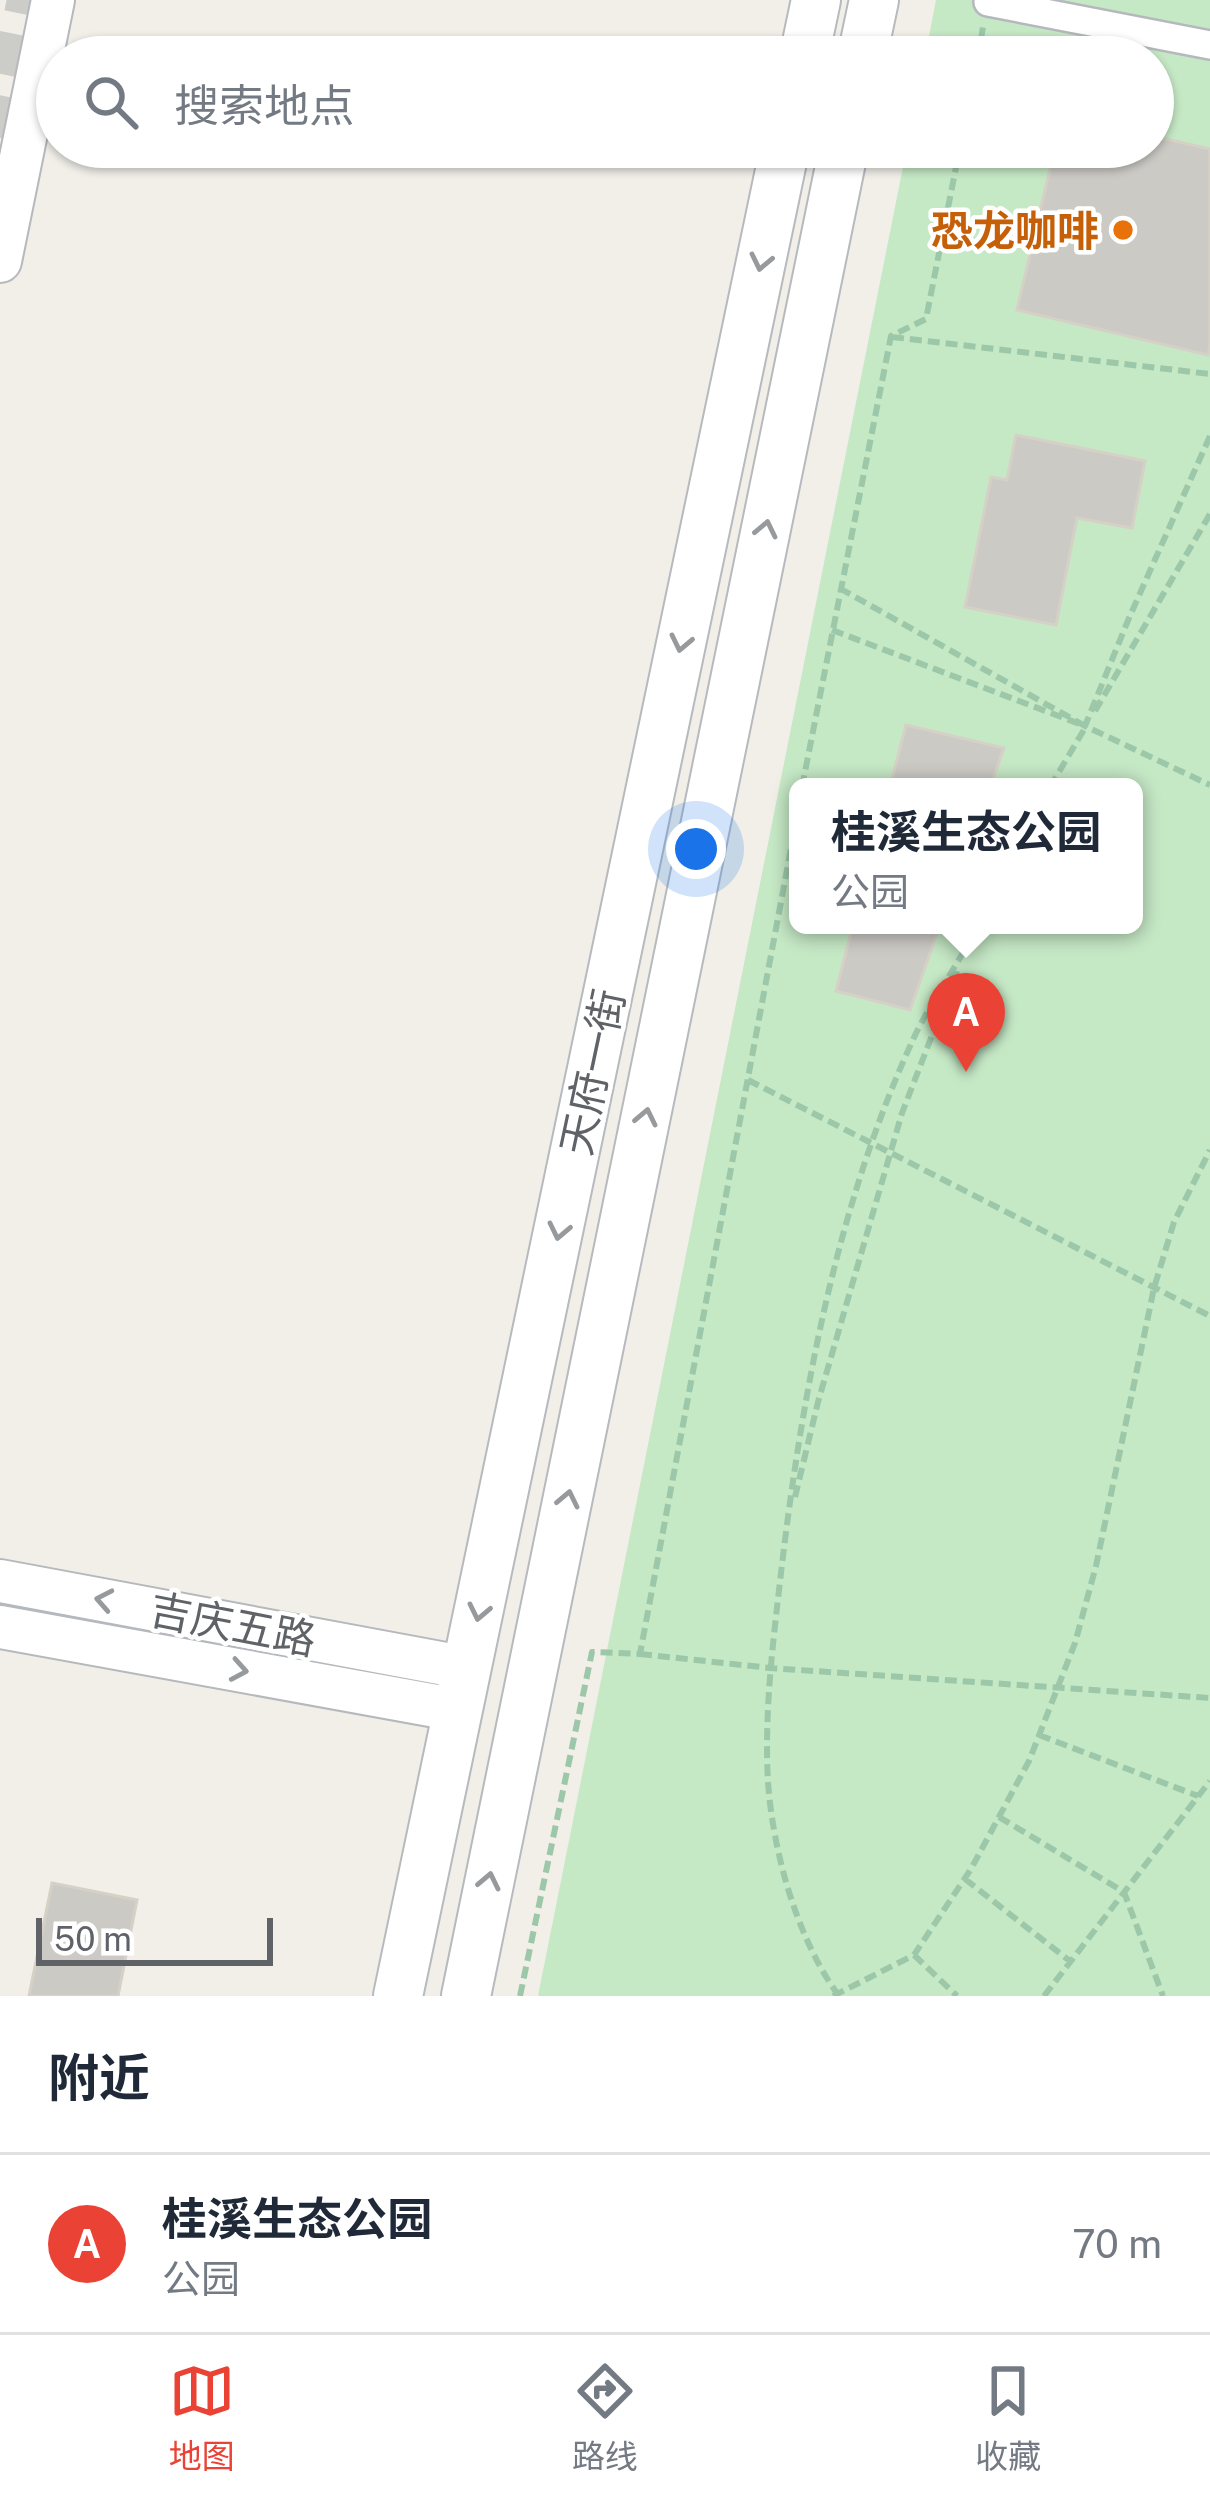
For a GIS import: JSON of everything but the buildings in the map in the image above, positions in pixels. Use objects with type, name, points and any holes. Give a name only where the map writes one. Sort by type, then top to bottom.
[{"type":"main road","points":[[808,36],[816,0]]},
{"type":"main road","points":[[866,36],[874,0]]},
{"type":"main road","name":"天府一街","points":[[398,1996],[781,168]]},
{"type":"main road","name":"天府一街","points":[[466,1996],[840,168]]},
{"type":"street","points":[[46,36],[53,0]]},
{"type":"street","points":[[988,2],[1164,36]]},
{"type":"street","points":[[1174,38],[1210,45]]},
{"type":"street","points":[[0,261],[36,84]]},
{"type":"street","name":"吉庆五路","points":[[0,1581],[462,1689]]},
{"type":"street","name":"吉庆五路","points":[[0,1627],[462,1689]]},
{"type":"path","points":[[891,337],[926,319],[956,168]]},
{"type":"path","points":[[891,337],[1210,374]]},
{"type":"path","points":[[804,778],[891,337]]},
{"type":"path","points":[[1085,726],[1210,436]]},
{"type":"path","points":[[1055,778],[1210,514]]},
{"type":"path","points":[[841,589],[1085,726],[1210,785]]},
{"type":"path","points":[[832,630],[1085,726]]},
{"type":"path","points":[[640,1654],[789,858]]},
{"type":"path","points":[[974,934],[912,1041],[872,1145],[835,1269],[805,1402],[785,1536],[770,1668],[768,1782],[781,1862],[814,1958],[836,1995],[914,1954],[964,1878],[1029,1761],[1075,1643],[1096,1566],[1154,1288],[1174,1222],[1210,1150]]},
{"type":"path","points":[[785,1536],[818,1402],[902,1113],[963,955]]},
{"type":"path","points":[[747,1080],[1210,1316]]},
{"type":"path","points":[[520,1996],[592,1652],[1210,1698]]},
{"type":"path","points":[[1039,1735],[1198,1796]]},
{"type":"path","points":[[1044,1996],[1210,1781]]},
{"type":"path","points":[[999,1817],[1124,1892],[1162,1996]]},
{"type":"path","points":[[964,1878],[1071,1962]]},
{"type":"path","points":[[914,1954],[958,1996]]},
{"type":"green space","points":[[936,0],[1210,0],[1210,1996],[538,1996],[903,168],[1174,168],[1174,36],[929,36]]},
{"type":"tunnel","points":[[0,138],[28,0]]},
{"type":"place","name":"恐龙咖啡","points":[[1123,230]]},
{"type":"place","name":"桂溪生态公园","points":[[966,1072]]}]
